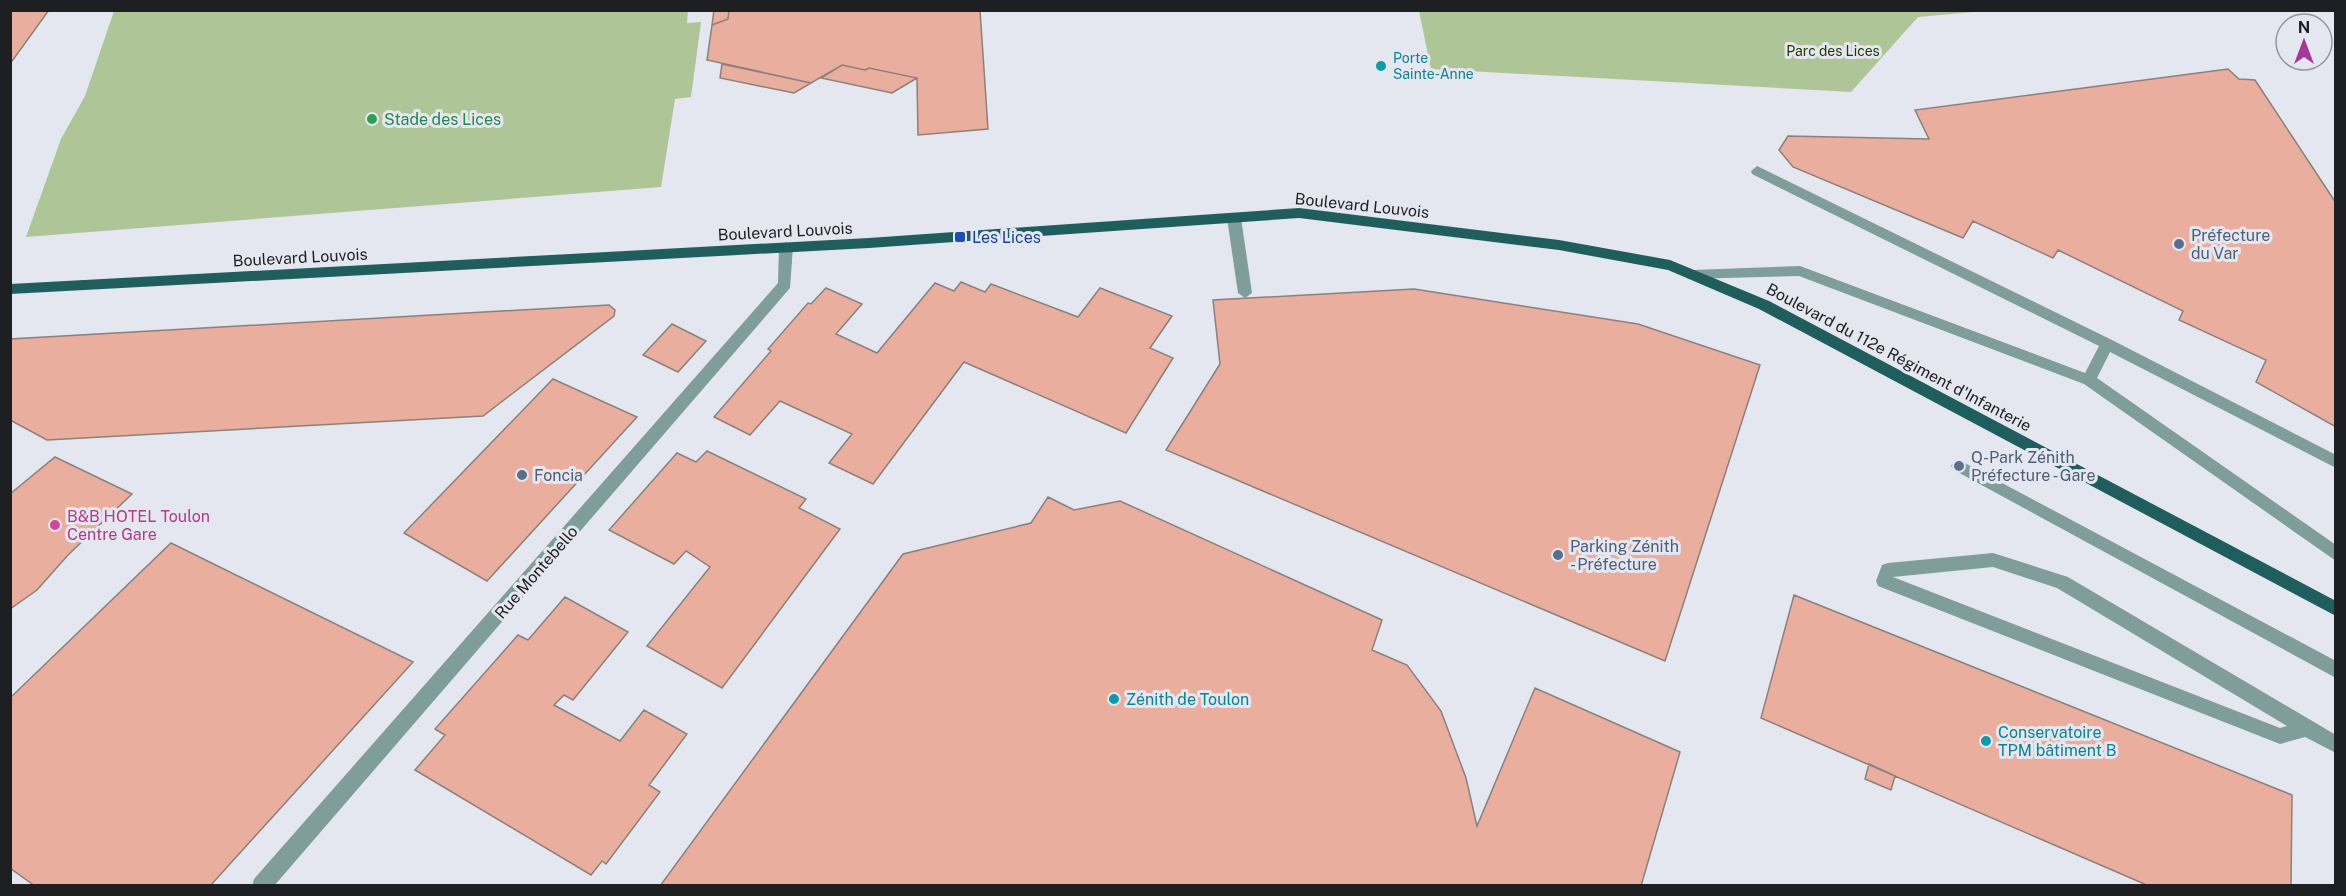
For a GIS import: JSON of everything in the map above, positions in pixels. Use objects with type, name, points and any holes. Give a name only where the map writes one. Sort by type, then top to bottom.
[{"type":"main road","name":"Boulevard Louvois","points":[[10,289],[786,248],[1299,213],[1559,245]]},
{"type":"main road","name":"Boulevard du 112e Régiment d'Infanterie","points":[[1559,245],[1670,265],[1764,305],[2336,609]]},
{"type":"street","points":[[1758,171],[2107,344],[2336,462]]},
{"type":"street","points":[[1234,218],[1245,293]]},
{"type":"street","name":"Rue Montebello","points":[[261,885],[785,284],[786,248]]},
{"type":"street","points":[[1694,275],[1800,271],[2089,380],[2336,554]]},
{"type":"street","points":[[2089,380],[2107,344]]},
{"type":"street","points":[[1959,466],[2336,670]]},
{"type":"street","points":[[2306,728],[2280,736],[1884,581],[1888,570],[1993,560],[2062,582],[2336,745]]},
{"type":"green space","name":"Stade des Lices","points":[[688,10],[687,23],[701,22],[691,97],[675,99],[661,187],[26,237],[61,139],[85,96],[114,11]]},
{"type":"green space","name":"Parc des Lices","points":[[1419,10],[1984,11],[1918,17],[1851,92],[1431,69]]},
{"type":"building","points":[[10,10],[49,10],[10,64]]},
{"type":"building","points":[[714,10],[729,10],[728,19],[712,25]]},
{"type":"building","points":[[729,10],[980,10],[988,129],[918,135],[917,78],[842,65],[811,83],[707,60],[712,25],[728,19]]},
{"type":"building","points":[[722,64],[811,83],[794,93],[720,78]]},
{"type":"building","points":[[842,65],[917,78],[892,93],[821,78]]},
{"type":"building","name":"Préfecture du Var","points":[[2228,69],[2239,79],[2255,80],[2336,203],[2336,427],[2256,382],[2266,360],[2179,320],[2183,311],[2058,250],[2053,258],[1973,221],[1963,238],[1793,167],[1779,150],[1788,136],[1929,139],[1915,110]]},
{"type":"building","points":[[961,282],[985,292],[991,284],[1078,317],[1100,288],[1172,316],[1150,348],[1173,358],[1126,433],[964,362],[873,484],[829,463],[852,434],[780,401],[750,435],[714,417],[771,351],[768,349],[808,303],[811,304],[826,288],[862,304],[836,334],[877,353],[935,283],[954,291]]},
{"type":"building","name":"Parking Zénith - Préfecture","points":[[1414,289],[1638,324],[1760,365],[1665,661],[1166,450],[1220,364],[1213,300]]},
{"type":"building","points":[[609,305],[615,310],[614,316],[483,416],[47,440],[10,420],[10,339]]},
{"type":"building","points":[[672,324],[706,341],[678,372],[643,355]]},
{"type":"building","name":"Foncia","points":[[553,379],[637,417],[487,581],[404,533]]},
{"type":"building","points":[[707,451],[806,499],[799,508],[840,529],[722,688],[647,646],[710,567],[686,551],[674,564],[609,530],[677,453],[696,462]]},
{"type":"building","name":"B&B HOTEL Toulon Centre Gare","points":[[55,457],[132,494],[68,555],[37,590],[10,609],[10,494]]},
{"type":"building","name":"Zénith de Toulon","points":[[1048,497],[1074,510],[1120,501],[1382,620],[1372,650],[1407,665],[1441,711],[1466,778],[1477,826],[1535,688],[1680,752],[1641,886],[660,886],[903,554],[1031,523]]},
{"type":"building","points":[[171,543],[413,662],[210,886],[35,886],[10,868],[10,698]]},
{"type":"building","name":"Conservatoire TPM bâtiment B","points":[[1794,595],[2292,795],[2291,886],[2149,886],[1761,718]]},
{"type":"building","points":[[565,597],[628,632],[573,700],[564,695],[554,705],[620,741],[644,710],[687,734],[649,785],[660,792],[606,864],[602,861],[591,875],[415,770],[445,735],[435,729],[518,635],[528,640]]},
{"type":"building","points":[[1869,764],[1895,776],[1891,790],[1865,779]]},
{"type":"place","name":"Porte Sainte-Anne","points":[[1381,66]]},
{"type":"place","name":"Stade des Lices","points":[[372,119]]},
{"type":"place","name":"Les Lices","points":[[960,237]]},
{"type":"place","name":"Préfecture du Var","points":[[2179,244]]},
{"type":"place","name":"Q-Park Zénith Préfecture - Gare","points":[[1959,466]]},
{"type":"place","name":"Foncia","points":[[522,475]]},
{"type":"place","name":"B&B HOTEL Toulon Centre Gare","points":[[55,525]]},
{"type":"place","name":"Parking Zénith - Préfecture","points":[[1558,555]]},
{"type":"place","name":"Zénith de Toulon","points":[[1114,699]]},
{"type":"place","name":"Conservatoire TPM bâtiment B","points":[[1986,741]]}]
